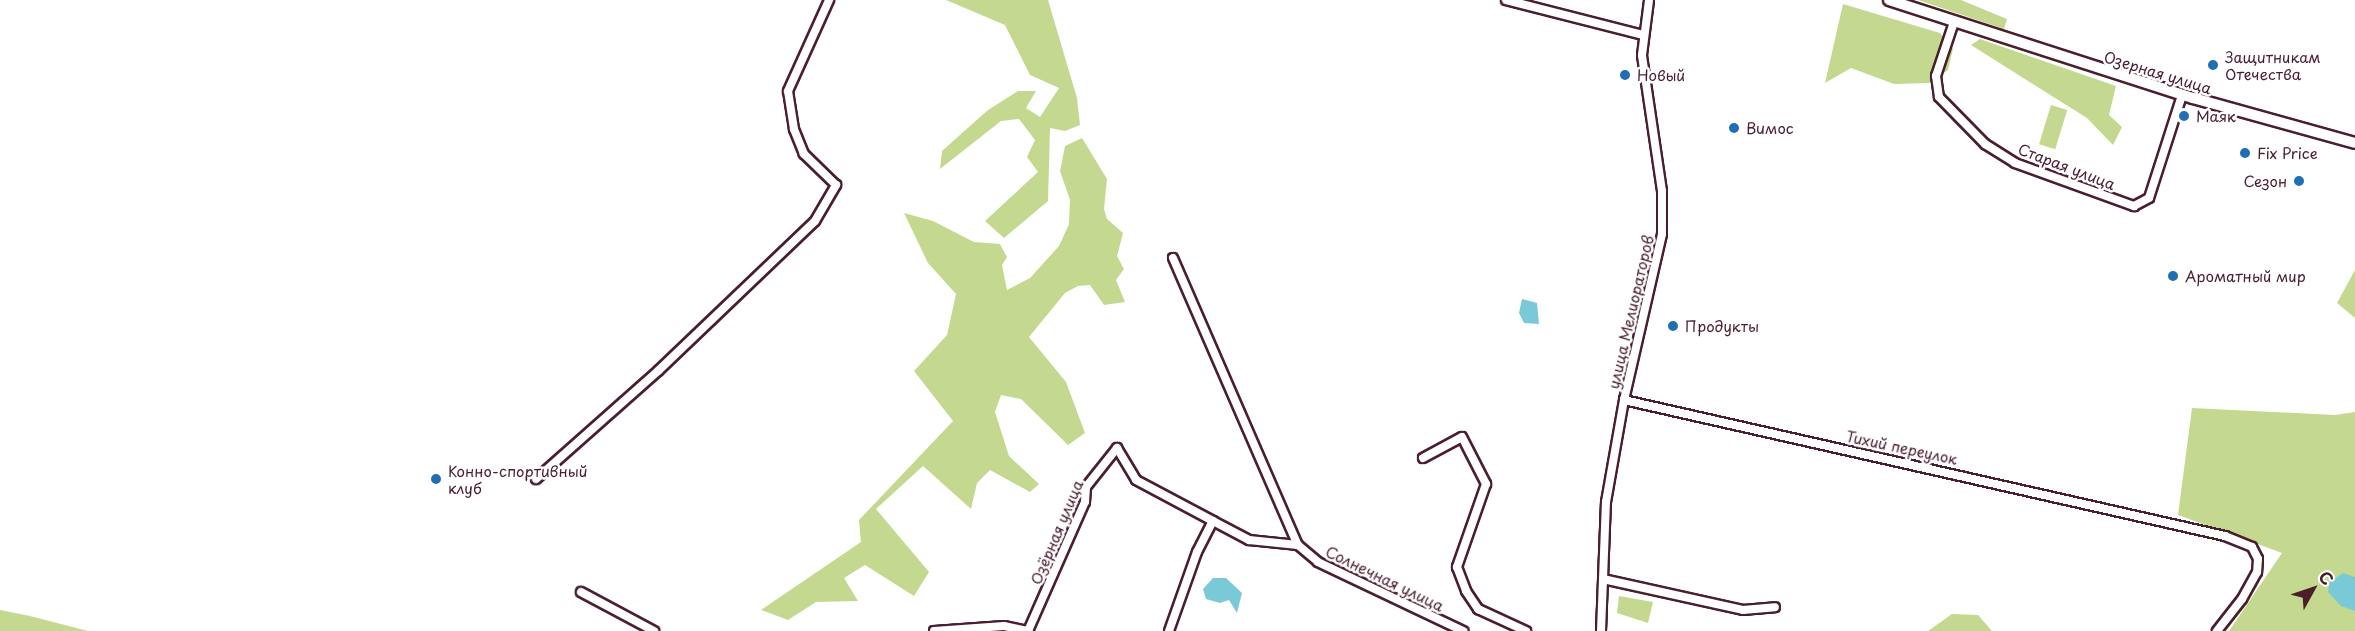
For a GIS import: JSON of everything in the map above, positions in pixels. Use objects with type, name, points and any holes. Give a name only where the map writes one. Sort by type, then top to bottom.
[{"type":"main road","name":"Озерная улица","points":[[1889,0],[2182,95],[2355,143]]},
{"type":"street","points":[[536,479],[658,371],[815,221],[836,185],[820,174],[804,154],[795,129],[788,91],[829,0]]},
{"type":"street","points":[[1506,0],[1643,34]]},
{"type":"street","name":"улица Мелиораторов","points":[[1601,631],[1606,502],[1624,400],[1651,294],[1663,213],[1645,91],[1643,34],[1649,0]]},
{"type":"street","name":"Старая улица","points":[[1954,22],[1935,87],[1939,97],[1985,144],[2024,166],[2134,206],[2143,204],[2149,198],[2182,95]]},
{"type":"street","points":[[1169,631],[1197,552],[1213,521],[1249,540],[1298,544],[1173,258]]},
{"type":"street","name":"Тихий переулок","points":[[1624,400],[2225,536],[2258,552],[2257,572],[2217,631]]},
{"type":"street","points":[[1423,458],[1462,437],[1486,484],[1457,567],[1466,591],[1478,609],[1526,631]]},
{"type":"street","name":"Озёрная улица","points":[[1028,631],[1085,502],[1086,487],[1117,448],[1136,480],[1213,521]]},
{"type":"street","name":"Солнечная улица","points":[[1298,544],[1318,562],[1463,631]]},
{"type":"street","points":[[1603,579],[1743,610],[1775,607]]},
{"type":"street","points":[[581,592],[654,631]]},
{"type":"street","points":[[934,631],[1004,626],[1028,631]]},
{"type":"green space","points":[[946,0],[1048,0],[1077,98],[1080,125],[1065,131],[1050,128],[1048,201],[1004,238],[985,221],[1038,172],[1027,157],[1035,140],[1019,119],[1001,121],[940,169],[942,151],[988,110],[1018,91],[1036,91],[1026,108],[1040,117],[1059,88],[1030,75],[1005,25]]},
{"type":"green space","points":[[1918,0],[1961,0],[2007,19],[2004,29]]},
{"type":"green space","points":[[1843,4],[1940,33],[1953,49],[1948,70],[1929,83],[1894,84],[1851,68],[1825,83]]},
{"type":"green space","points":[[1980,39],[2116,86],[2109,115],[2122,127],[2113,145],[2087,118],[1971,45]]},
{"type":"green space","points":[[2051,105],[2067,110],[2055,149],[2039,144]]},
{"type":"green space","points":[[1082,138],[1107,179],[1104,209],[1107,219],[1123,233],[1117,256],[1124,269],[1116,280],[1125,302],[1104,305],[1090,285],[1078,286],[1065,293],[1029,337],[1066,382],[1085,433],[1068,445],[1021,399],[1001,395],[995,412],[1009,456],[1039,484],[1030,492],[990,470],[977,483],[971,509],[923,466],[876,509],[929,572],[914,596],[865,565],[844,578],[858,601],[816,602],[788,620],[761,610],[861,542],[859,520],[953,421],[914,371],[947,335],[956,294],[928,263],[904,213],[933,221],[974,242],[1000,244],[1007,257],[1002,265],[1007,290],[1030,278],[1059,246],[1069,224],[1070,200],[1060,171],[1065,146]]},
{"type":"green space","points":[[2355,270],[2355,318],[2337,303]]},
{"type":"green space","points":[[2192,408],[2335,415],[2355,412],[2355,631],[2229,631],[2282,553],[2178,515]]},
{"type":"green space","points":[[1619,596],[1653,602],[1648,623],[1617,613]]},
{"type":"green space","points":[[0,610],[30,616],[88,631],[0,631]]},
{"type":"green space","points":[[1952,614],[1978,615],[1992,631],[1928,631]]},
{"type":"water","points":[[1522,299],[1537,303],[1539,324],[1524,323],[1519,313]]},
{"type":"water","points":[[2343,573],[2355,577],[2355,611],[2341,606],[2328,592],[2330,582]]},
{"type":"water","points":[[1213,578],[1226,578],[1242,593],[1237,613],[1229,600],[1220,603],[1206,599],[1203,589]]},
{"type":"place","name":"Защитникам Отечества","points":[[2213,65]]},
{"type":"place","name":"Новый","points":[[1625,75]]},
{"type":"place","name":"Маяк","points":[[2184,116]]},
{"type":"place","name":"Вимос","points":[[1734,128]]},
{"type":"place","name":"Fix Price","points":[[2245,153]]},
{"type":"place","name":"Сезон","points":[[2299,181]]},
{"type":"place","name":"Ароматный мир","points":[[2173,276]]},
{"type":"place","name":"Продукты","points":[[1673,326]]},
{"type":"place","name":"Конно-спортивный клуб","points":[[436,479]]}]
